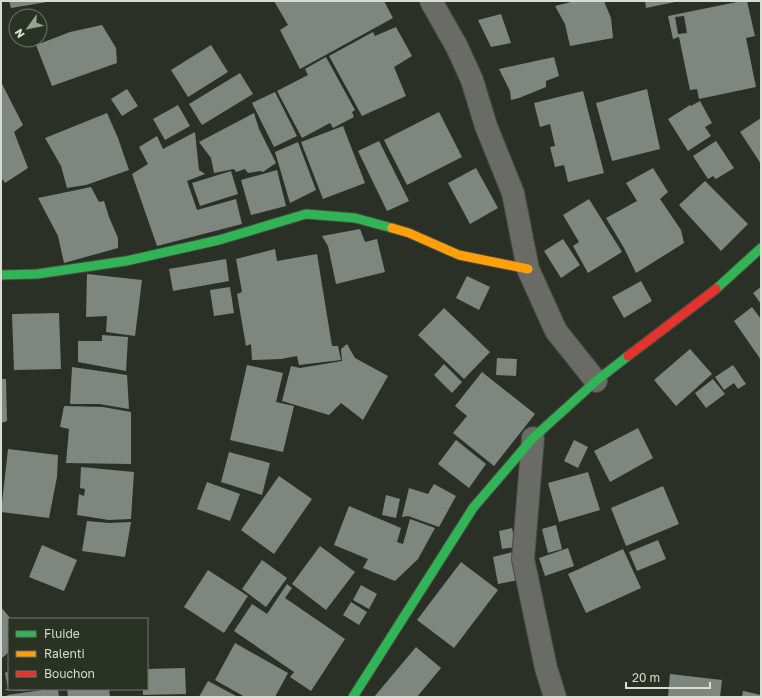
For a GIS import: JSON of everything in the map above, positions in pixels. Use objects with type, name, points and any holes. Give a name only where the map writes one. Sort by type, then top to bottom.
[{"type":"street","points":[[431,1],[457,47],[472,80],[486,126],[513,193],[528,269],[556,331],[596,381]]},
{"type":"street","points":[[1,275],[38,274],[126,261],[219,240],[306,214],[355,218],[409,233],[459,255],[528,269]]},
{"type":"street","points":[[353,697],[473,508],[533,438],[596,381],[713,292],[761,248]]},
{"type":"street","points":[[533,438],[524,559],[546,668],[555,697]]},
{"type":"building","points":[[9,1],[47,1],[47,2],[11,8]]},
{"type":"building","points":[[274,1],[384,1],[393,18],[300,69],[280,30],[288,25]]},
{"type":"building","points":[[575,1],[604,1],[611,18],[613,38],[570,46],[565,24],[555,6]]},
{"type":"building","points":[[645,1],[675,1],[675,2],[646,8]]},
{"type":"building","points":[[747,1],[755,36],[746,38],[756,87],[699,99],[697,89],[690,90],[679,37],[673,39],[668,16]],"holes":[[[684,16],[687,33],[678,34],[675,17]]]},
{"type":"building","points":[[501,14],[511,43],[491,47],[478,20]]},
{"type":"building","points":[[102,25],[116,48],[117,63],[52,86],[37,48],[48,48],[48,40],[70,32]]},
{"type":"building","points":[[396,27],[412,56],[394,67],[406,96],[362,116],[329,56],[373,32],[375,36]]},
{"type":"building","points":[[211,45],[228,72],[188,97],[171,70]]},
{"type":"building","points":[[326,57],[355,110],[352,112],[354,117],[333,128],[330,123],[302,138],[277,91],[308,75],[305,69]]},
{"type":"building","points":[[554,57],[559,76],[546,81],[546,87],[511,100],[510,91],[499,69]]},
{"type":"building","points":[[240,73],[253,94],[202,125],[189,104]]},
{"type":"building","points":[[1,82],[23,125],[14,132],[28,168],[5,183],[1,177]]},
{"type":"building","points":[[127,89],[138,106],[122,116],[111,99]]},
{"type":"building","points":[[647,89],[660,149],[612,161],[596,103]]},
{"type":"building","points":[[583,91],[604,173],[568,182],[564,165],[555,167],[550,147],[555,146],[550,124],[540,127],[534,103]]},
{"type":"building","points":[[275,92],[297,136],[274,147],[252,103]]},
{"type":"building","points":[[700,101],[712,123],[705,127],[711,136],[688,151],[668,119],[690,105],[691,106]]},
{"type":"building","points":[[178,105],[190,126],[165,140],[153,119]]},
{"type":"building","points":[[439,112],[462,157],[407,185],[384,140]]},
{"type":"building","points":[[107,113],[118,138],[129,170],[86,185],[67,188],[61,166],[45,138]]},
{"type":"building","points":[[254,113],[259,129],[276,163],[263,172],[248,173],[245,169],[236,172],[234,169],[214,173],[211,158],[199,142]]},
{"type":"building","points":[[761,118],[761,164],[740,132]]},
{"type":"building","points":[[343,126],[365,183],[323,199],[301,142]]},
{"type":"building","points":[[195,132],[199,170],[205,174],[187,181],[197,210],[236,199],[242,224],[157,246],[132,174],[148,164],[139,147],[157,136],[163,149]]},
{"type":"building","points":[[379,141],[409,201],[387,211],[358,151]]},
{"type":"building","points":[[716,141],[734,168],[716,179],[713,176],[708,179],[693,156]]},
{"type":"building","points":[[298,142],[316,190],[290,203],[275,152]]},
{"type":"building","points":[[476,168],[498,208],[470,224],[448,183]]},
{"type":"building","points":[[653,168],[668,192],[660,199],[681,230],[684,243],[636,273],[624,248],[606,218],[637,201],[626,183]]},
{"type":"building","points":[[277,170],[286,206],[251,215],[241,180]]},
{"type":"building","points":[[231,171],[238,194],[200,206],[192,183]]},
{"type":"building","points":[[705,181],[748,224],[721,251],[679,205]]},
{"type":"building","points":[[91,187],[99,202],[104,201],[118,238],[118,248],[64,263],[58,236],[38,198]]},
{"type":"building","points":[[589,199],[622,252],[588,273],[573,246],[579,242],[563,215]]},
{"type":"building","points":[[360,229],[365,242],[377,239],[385,272],[336,284],[328,246],[322,236]]},
{"type":"building","points":[[563,239],[580,265],[561,278],[544,251]]},
{"type":"building","points":[[275,249],[277,261],[317,254],[332,346],[338,346],[341,360],[299,365],[297,356],[281,359],[252,360],[251,344],[246,346],[237,294],[242,292],[236,259]]},
{"type":"building","points":[[226,259],[229,281],[173,291],[169,269]]},
{"type":"building","points":[[87,274],[142,280],[135,336],[106,332],[107,316],[86,317]]},
{"type":"building","points":[[467,276],[490,287],[479,310],[456,298]]},
{"type":"building","points":[[641,281],[652,301],[624,318],[612,297]]},
{"type":"building","points":[[230,287],[234,313],[214,316],[210,290]]},
{"type":"building","points":[[761,287],[761,304],[753,293]]},
{"type":"building","points":[[752,307],[761,319],[761,360],[734,321]]},
{"type":"building","points":[[444,308],[490,352],[464,379],[418,335]]},
{"type":"building","points":[[59,313],[61,369],[14,370],[12,314]]},
{"type":"building","points":[[102,335],[128,337],[126,371],[78,362],[78,341],[102,341]]},
{"type":"building","points":[[347,344],[355,358],[388,376],[363,420],[341,403],[329,415],[282,401],[291,366],[300,368],[342,361],[341,349]]},
{"type":"building","points":[[690,349],[712,374],[676,406],[654,380]]},
{"type":"building","points":[[497,358],[517,359],[516,376],[496,375]]},
{"type":"building","points":[[444,364],[462,382],[452,393],[434,375]]},
{"type":"building","points":[[247,365],[283,373],[276,402],[294,406],[283,452],[230,440]]},
{"type":"building","points":[[733,365],[746,384],[738,389],[734,383],[724,390],[715,377]]},
{"type":"building","points":[[72,367],[127,375],[129,409],[99,404],[70,404]]},
{"type":"building","points":[[482,372],[535,414],[494,466],[453,433],[467,416],[455,406]]},
{"type":"building","points":[[1,379],[6,379],[7,421],[1,423]]},
{"type":"building","points":[[713,379],[725,394],[706,408],[695,393]]},
{"type":"building","points":[[64,406],[103,407],[131,412],[131,464],[66,463],[69,429],[60,427]]},
{"type":"building","points":[[638,428],[653,458],[610,482],[594,451]]},
{"type":"building","points":[[456,440],[486,464],[469,488],[438,464]]},
{"type":"building","points":[[574,440],[588,447],[578,468],[564,461]]},
{"type":"building","points":[[8,449],[58,455],[57,477],[49,518],[1,512]]},
{"type":"building","points":[[229,452],[270,463],[262,495],[221,482]]},
{"type":"building","points":[[81,467],[134,472],[131,519],[109,520],[77,515],[79,494],[84,496],[85,489],[80,488]]},
{"type":"building","points":[[588,472],[600,510],[559,522],[548,483]]},
{"type":"building","points":[[279,476],[312,499],[274,554],[241,530]]},
{"type":"building","points":[[207,482],[240,494],[230,521],[197,509]]},
{"type":"building","points":[[434,484],[456,496],[439,527],[408,516],[402,517],[409,488],[428,494]]},
{"type":"building","points":[[663,486],[679,524],[626,546],[611,508]]},
{"type":"building","points":[[386,495],[400,499],[396,518],[382,515]]},
{"type":"building","points":[[349,506],[401,528],[397,542],[403,544],[410,519],[435,528],[418,559],[395,581],[363,568],[368,559],[334,545]]},
{"type":"building","points":[[87,521],[109,523],[131,522],[125,557],[82,551]]},
{"type":"building","points":[[556,525],[562,549],[548,553],[542,529]]},
{"type":"building","points":[[512,528],[516,547],[502,549],[499,531]]},
{"type":"building","points":[[658,540],[666,559],[637,571],[629,552]]},
{"type":"building","points":[[42,545],[77,560],[64,591],[29,577]]},
{"type":"building","points":[[320,546],[355,572],[326,610],[292,584]]},
{"type":"building","points":[[568,548],[574,566],[545,576],[539,558]]},
{"type":"building","points":[[623,549],[641,588],[586,613],[568,574]]},
{"type":"building","points":[[513,552],[519,580],[498,584],[493,557]]},
{"type":"building","points":[[262,560],[287,578],[266,607],[242,589]]},
{"type":"building","points":[[461,562],[498,590],[454,648],[417,620]]},
{"type":"building","points":[[208,570],[248,596],[224,633],[184,607]]},
{"type":"building","points":[[287,584],[292,588],[285,598],[345,639],[311,691],[290,677],[294,672],[234,631],[252,604],[267,614]]},
{"type":"building","points":[[361,585],[377,594],[369,609],[353,600]]},
{"type":"building","points":[[351,602],[367,612],[359,625],[343,615]]},
{"type":"building","points":[[1,607],[10,618],[8,618],[8,653],[1,659]]},
{"type":"building","points":[[235,643],[288,673],[275,697],[245,697],[215,680]]},
{"type":"building","points":[[416,647],[441,668],[417,697],[374,697]]},
{"type":"building","points":[[185,668],[186,694],[143,695],[143,690],[148,690],[148,669]]},
{"type":"building","points":[[8,672],[8,689],[5,673]]},
{"type":"building","points":[[670,674],[722,680],[720,697],[668,697]]},
{"type":"building","points":[[208,681],[238,697],[199,697]]},
{"type":"building","points":[[5,690],[31,690],[23,691]]},
{"type":"building","points":[[43,690],[58,690],[59,697],[7,697],[7,695]]},
{"type":"building","points":[[67,690],[109,690],[110,697],[68,697]]},
{"type":"building","points":[[743,691],[761,695],[761,697],[742,697]]},
{"type":"traffic: fast","points":[[1,275],[37,274],[126,261],[219,240],[306,214],[355,218],[392,228]]},
{"type":"traffic: fast","points":[[716,289],[761,248]]},
{"type":"traffic: fast","points":[[353,697],[473,508],[533,438],[596,381],[628,356]]},
{"type":"traffic: slow","points":[[392,228],[409,233],[459,255],[528,269]]},
{"type":"traffic: jam","points":[[628,356],[716,289]]}]
